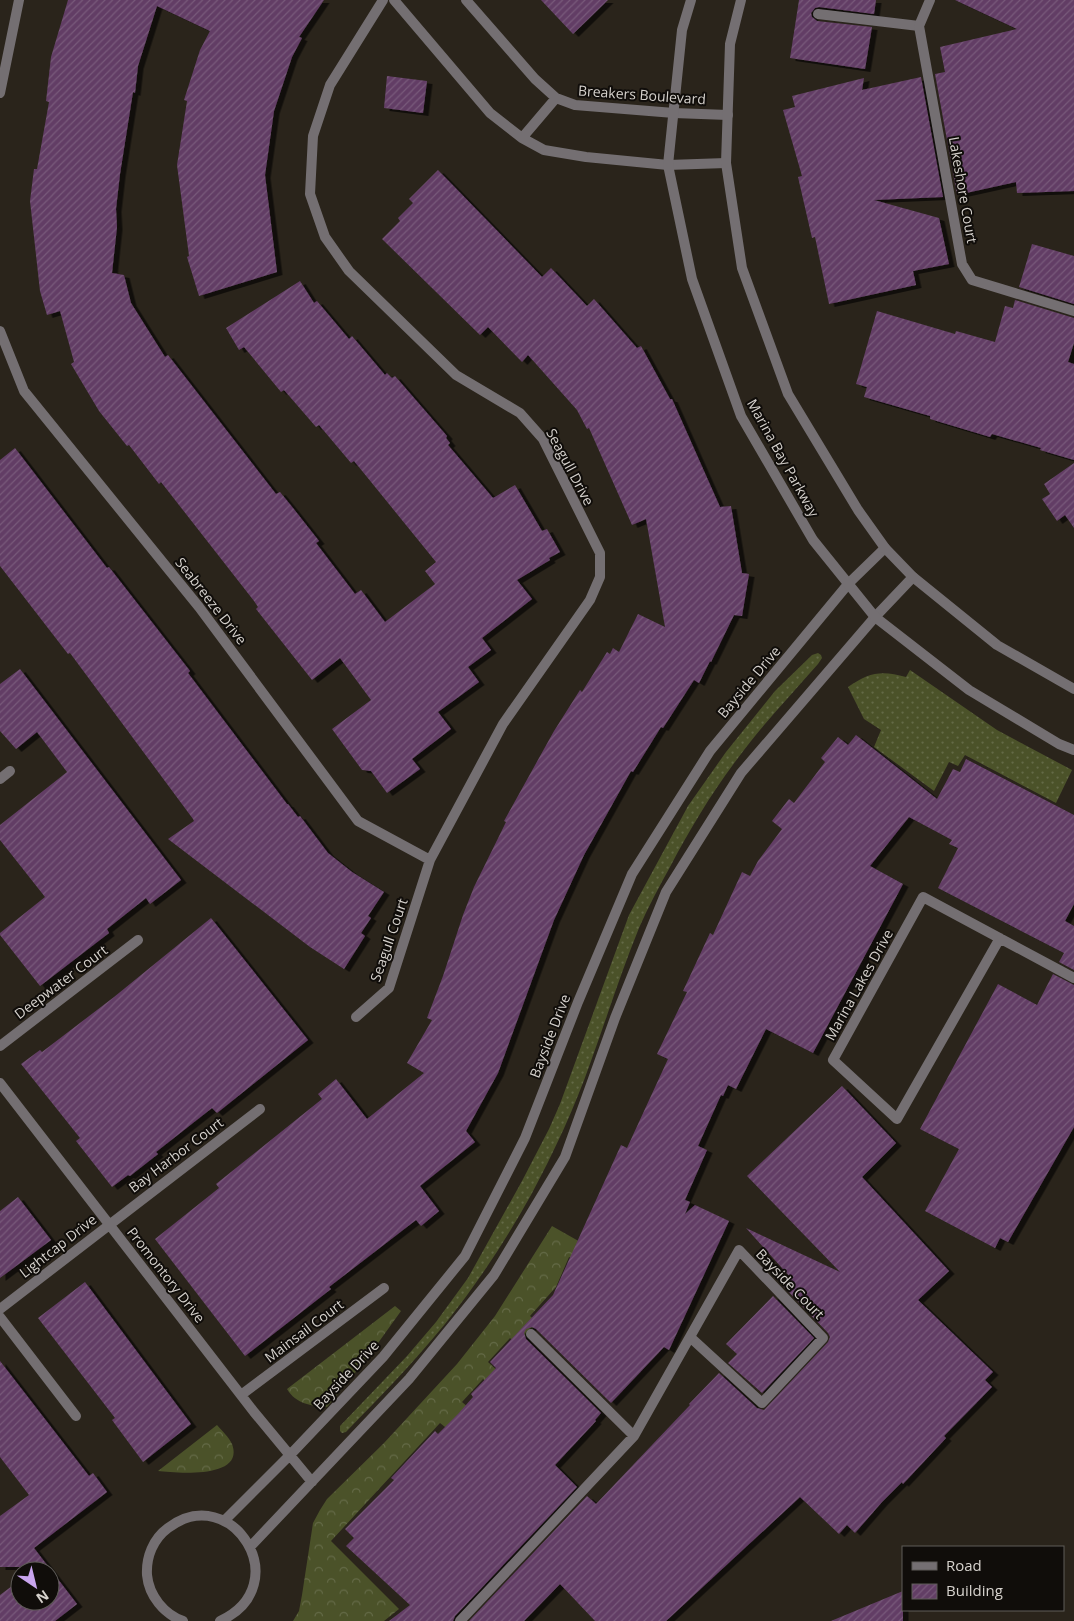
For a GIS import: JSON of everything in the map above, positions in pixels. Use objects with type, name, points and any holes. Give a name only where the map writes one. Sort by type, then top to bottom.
[{"type":"street","points":[[0,93],[19,0]]},
{"type":"street","name":"Seagull Drive","points":[[383,0],[330,85],[313,136],[310,194],[325,237],[349,271],[456,374],[520,413],[526,419],[543,439],[600,552],[600,576],[590,600],[503,724],[430,860]]},
{"type":"street","points":[[394,0],[490,113],[522,138],[544,150],[586,157],[668,165],[726,163]]},
{"type":"street","name":"Breakers Boulevard","points":[[466,0],[535,79],[556,98],[575,105],[728,114]]},
{"type":"street","name":"Marina Bay Parkway","points":[[691,0],[682,30],[668,165],[692,279],[741,416],[814,540],[875,617],[968,690],[1059,744],[1074,750]]},
{"type":"street","points":[[741,0],[730,44],[726,163],[742,268],[788,394],[858,510],[885,548],[913,577],[997,645],[1074,690]]},
{"type":"street","points":[[818,14],[919,26],[930,0]]},
{"type":"street","name":"Lakeshore Court","points":[[919,26],[962,264],[972,280],[1074,311]]},
{"type":"street","points":[[522,138],[556,98]]},
{"type":"street","name":"Seabreeze Drive","points":[[0,331],[24,391],[199,606],[358,821],[430,860]]},
{"type":"street","name":"Bayside Drive","points":[[224,1521],[290,1456],[383,1357],[465,1256],[525,1138],[578,1002],[632,874],[710,750],[848,583],[885,548]]},
{"type":"street","points":[[250,1547],[409,1380],[494,1275],[565,1157],[615,1018],[666,892],[740,773],[875,617],[913,577]]},
{"type":"street","points":[[0,779],[10,771]]},
{"type":"street","name":"Seagull Court","points":[[356,1017],[389,988],[430,860]]},
{"type":"street","name":"Marina Lakes Drive","points":[[1000,938],[897,1119],[833,1060],[924,897],[1000,938],[1074,978]]},
{"type":"street","name":"Deepwater Court","points":[[0,1046],[138,940]]},
{"type":"street","name":"Promontory Drive","points":[[2,1089],[241,1395],[312,1482]]},
{"type":"street","name":"Bay Harbor Court","points":[[109,1224],[260,1109]]},
{"type":"street","name":"Lightcap Drive","points":[[0,1309],[109,1224]]},
{"type":"street","name":"Bayside Court","points":[[460,1621],[634,1436],[739,1250],[823,1338],[762,1403],[690,1337]]},
{"type":"street","name":"Mainsail Court","points":[[241,1395],[384,1288]]},
{"type":"street","points":[[0,1317],[76,1416]]},
{"type":"street","points":[[531,1334],[634,1436]]},
{"type":"street","points":[[183,1621],[169,1614],[152,1594],[147,1575],[148,1557],[162,1532],[178,1522],[196,1516],[206,1516],[224,1521],[239,1532],[250,1547],[255,1564],[254,1582],[247,1599],[235,1612],[220,1621]]},
{"type":"street","points":[[235,1612],[242,1621]]},
{"type":"green space","points":[[818,653],[822,658],[818,664],[757,734],[719,784],[693,825],[642,920],[571,1112],[540,1179],[512,1229],[480,1277],[445,1324],[384,1392],[346,1432],[342,1433],[340,1426],[407,1356],[436,1322],[468,1278],[522,1181],[560,1104],[629,915],[688,806],[726,752],[775,691],[812,655]]},
{"type":"green space","points":[[910,670],[997,730],[1072,770],[1056,803],[965,755],[958,766],[949,762],[934,791],[874,747],[881,730],[864,719],[848,687],[869,675],[883,673],[906,677]]},
{"type":"green space","points":[[552,1226],[582,1243],[577,1260],[569,1257],[556,1287],[530,1316],[538,1323],[518,1345],[510,1338],[488,1362],[503,1376],[492,1387],[483,1379],[462,1402],[469,1408],[450,1431],[440,1423],[331,1541],[399,1609],[384,1621],[293,1621],[299,1611],[313,1523],[327,1499],[384,1443],[457,1364],[495,1316]]},
{"type":"green space","points":[[395,1306],[401,1311],[368,1357],[327,1407],[304,1403],[291,1394],[287,1389]]},
{"type":"green space","points":[[217,1425],[232,1444],[233,1455],[229,1463],[219,1468],[193,1473],[158,1471]]},
{"type":"building","points":[[68,0],[324,0],[299,37],[302,38],[292,57],[274,111],[265,175],[277,272],[199,296],[187,257],[189,256],[177,165],[187,101],[184,100],[200,50],[210,31],[157,6],[138,66],[135,93],[133,92],[120,174],[112,273],[124,275],[131,303],[165,357],[168,355],[276,494],[280,492],[293,508],[319,541],[316,543],[355,594],[361,590],[385,622],[435,584],[425,571],[436,562],[354,461],[351,463],[319,425],[316,427],[284,390],[281,392],[244,347],[239,350],[226,328],[300,281],[314,303],[317,301],[349,339],[352,336],[385,375],[387,373],[392,378],[395,376],[447,436],[446,438],[450,443],[448,445],[493,498],[515,485],[542,531],[547,529],[560,552],[517,580],[532,599],[482,638],[491,650],[468,667],[479,682],[438,712],[451,729],[412,759],[420,769],[387,793],[371,771],[362,770],[332,729],[371,700],[340,658],[312,680],[256,609],[258,607],[254,601],[161,482],[159,484],[129,445],[127,446],[99,411],[71,364],[74,362],[60,311],[47,315],[40,291],[30,201],[34,169],[37,169],[49,102],[46,101],[51,57]]},
{"type":"building","points":[[541,0],[608,0],[573,34]]},
{"type":"building","points":[[799,0],[876,0],[874,14],[819,7],[815,8],[811,13],[812,17],[817,21],[872,27],[865,69],[790,58]]},
{"type":"building","points":[[955,0],[1074,0],[1074,191],[1017,193],[1016,182],[957,195],[935,74],[945,72],[940,47],[1017,29]]},
{"type":"building","points":[[387,76],[427,81],[423,113],[384,108]]},
{"type":"building","points":[[921,77],[943,197],[874,200],[939,218],[949,264],[913,271],[916,285],[829,304],[815,237],[812,238],[798,177],[802,176],[783,110],[795,107],[792,96],[864,78],[862,90]]},
{"type":"building","points":[[438,170],[542,277],[551,268],[587,306],[594,299],[637,348],[641,346],[670,399],[672,399],[720,507],[731,506],[742,573],[749,574],[742,616],[734,615],[699,683],[694,680],[663,728],[661,727],[633,772],[631,771],[584,855],[554,920],[498,1073],[466,1131],[475,1142],[420,1186],[439,1211],[421,1226],[416,1220],[329,1287],[331,1289],[245,1356],[155,1239],[219,1188],[216,1184],[322,1099],[318,1094],[336,1079],[367,1119],[424,1073],[407,1063],[432,1020],[427,1018],[463,915],[474,887],[506,822],[504,821],[554,731],[580,690],[582,692],[607,652],[610,654],[613,648],[619,652],[638,614],[665,627],[646,519],[632,525],[589,428],[587,429],[577,410],[528,355],[522,362],[488,327],[480,335],[382,239],[400,221],[398,218],[413,203],[409,199]]},
{"type":"building","points":[[1032,244],[1074,256],[1074,304],[1019,287]]},
{"type":"building","points":[[1015,300],[1074,318],[1074,343],[1068,362],[1074,364],[1074,460],[992,434],[990,437],[930,419],[930,416],[864,397],[867,387],[856,384],[877,311],[955,334],[956,331],[995,342],[1005,306],[1013,308]]},
{"type":"building","points":[[15,448],[107,568],[109,567],[190,671],[188,673],[287,804],[298,817],[300,816],[328,853],[352,872],[384,892],[368,916],[371,918],[361,933],[365,936],[344,969],[310,947],[168,839],[194,821],[193,819],[70,653],[68,654],[0,566],[0,460]]},
{"type":"building","points":[[1074,463],[1074,528],[1065,515],[1057,521],[1042,499],[1050,494],[1044,484]]},
{"type":"building","points":[[20,669],[181,880],[150,904],[146,898],[107,929],[109,933],[40,986],[0,935],[0,933],[45,897],[0,840],[0,825],[67,772],[37,732],[16,749],[0,731],[0,684]]},
{"type":"building","points":[[856,735],[937,799],[953,769],[960,772],[966,759],[1074,815],[1074,904],[1065,921],[1074,926],[1074,970],[1059,962],[1064,953],[938,888],[958,848],[949,844],[952,840],[909,817],[870,866],[903,884],[813,1053],[766,1029],[736,1089],[728,1085],[723,1096],[721,1095],[698,1146],[707,1150],[685,1200],[690,1202],[685,1214],[695,1205],[729,1221],[669,1350],[664,1347],[611,1403],[536,1329],[532,1327],[526,1329],[524,1333],[526,1339],[601,1413],[596,1421],[555,1465],[577,1487],[455,1616],[453,1621],[389,1621],[410,1605],[346,1546],[354,1538],[345,1529],[394,1480],[391,1478],[435,1431],[438,1434],[458,1414],[473,1397],[471,1394],[496,1368],[490,1362],[553,1295],[621,1145],[627,1148],[668,1059],[657,1054],[687,992],[683,991],[710,933],[713,935],[742,872],[750,876],[758,861],[782,829],[772,821],[789,799],[794,803],[825,762],[821,758],[838,737],[848,745]]},
{"type":"building","points":[[211,918],[308,1040],[217,1113],[212,1108],[156,1152],[158,1154],[130,1176],[128,1175],[112,1187],[76,1141],[80,1138],[21,1064],[40,1050],[42,1052],[114,997]]},
{"type":"building","points":[[1053,974],[1074,985],[1074,1127],[1008,1242],[1000,1238],[995,1248],[925,1211],[959,1149],[920,1129],[998,984],[1037,1005]]},
{"type":"building","points":[[842,1086],[896,1143],[862,1177],[949,1271],[918,1300],[993,1372],[985,1380],[992,1387],[944,1436],[946,1438],[903,1484],[902,1482],[882,1502],[855,1533],[847,1525],[839,1534],[800,1497],[666,1621],[595,1621],[560,1584],[524,1621],[469,1621],[587,1496],[596,1504],[719,1373],[757,1408],[764,1410],[828,1342],[830,1337],[828,1333],[783,1286],[791,1278],[746,1228],[840,1272],[747,1176]]},
{"type":"building","points":[[18,1197],[51,1240],[0,1278],[0,1211]]},
{"type":"building","points":[[85,1282],[191,1424],[143,1462],[112,1420],[115,1418],[38,1318]]},
{"type":"building","points":[[773,1296],[814,1338],[762,1393],[728,1363],[737,1354],[726,1344]]},
{"type":"building","points":[[0,1361],[89,1476],[93,1473],[107,1492],[34,1548],[44,1561],[10,1561],[10,1567],[0,1567],[0,1516],[29,1495],[0,1457]]},
{"type":"building","points":[[60,1582],[77,1604],[55,1621],[0,1621],[0,1595],[10,1588],[10,1611],[60,1611]]},
{"type":"building","points":[[902,1591],[903,1621],[831,1621]]}]
